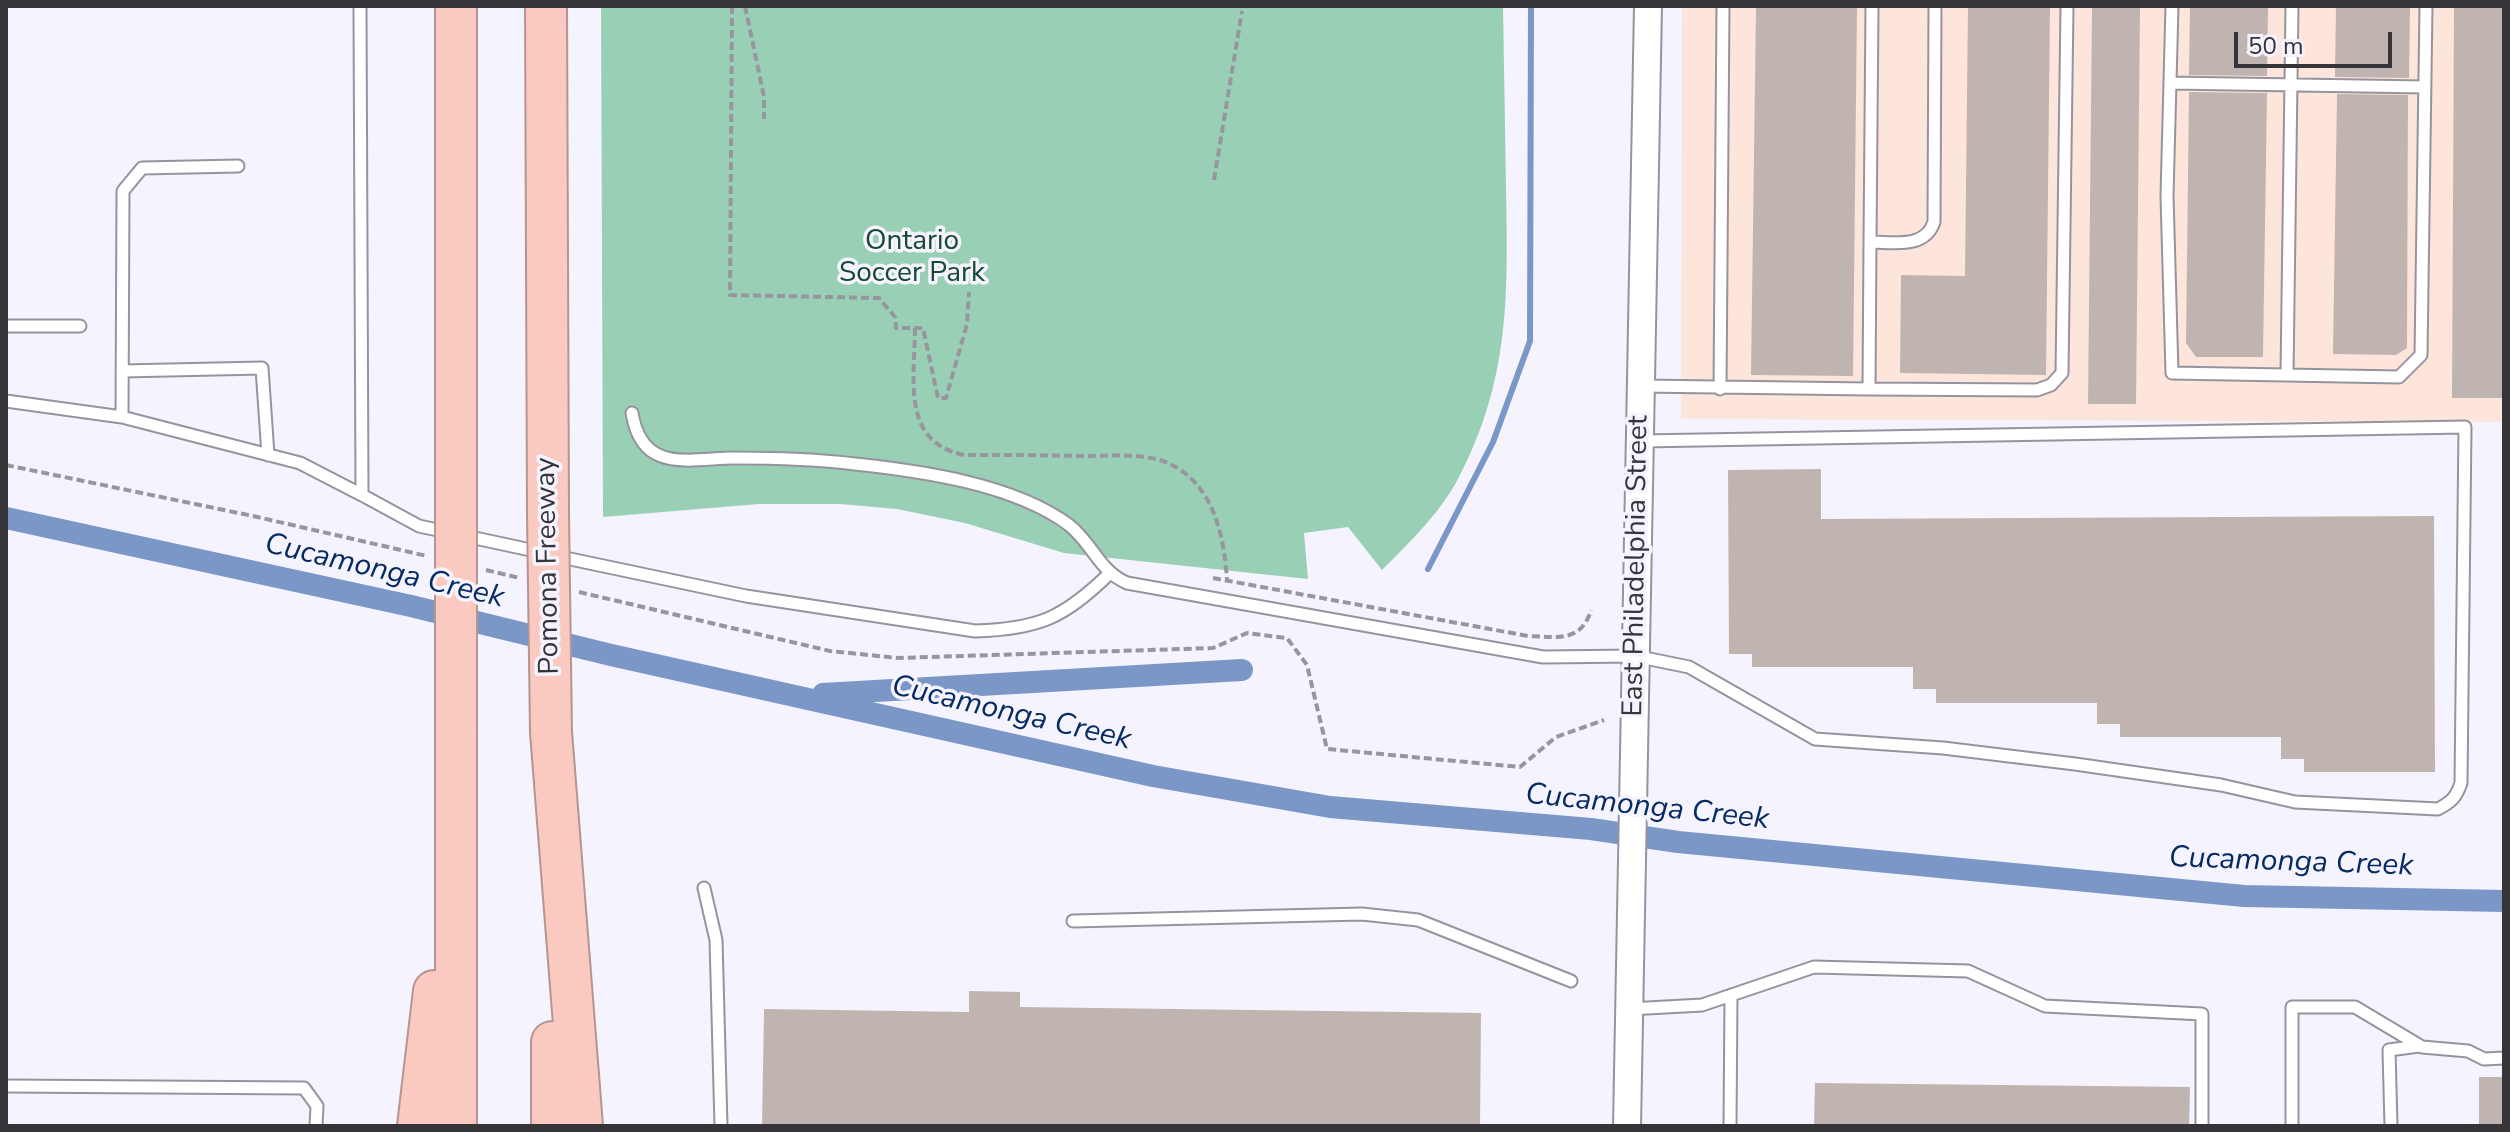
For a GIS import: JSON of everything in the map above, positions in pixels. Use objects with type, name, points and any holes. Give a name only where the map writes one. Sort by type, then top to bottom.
[{"type":"highway","points":[[456,6],[456,1126]]},
{"type":"highway","name":"Pomona Freeway","points":[[546,6],[552,1126]]},
{"type":"highway","points":[[551,732],[582,1126]]},
{"type":"highway","points":[[418,1126],[456,809]]},
{"type":"street","name":"East Philadelphia Street","points":[[1627,1126],[1648,6]]},
{"type":"lane","points":[[360,6],[362,495]]},
{"type":"lane","points":[[1720,389],[1723,6]]},
{"type":"lane","points":[[1869,389],[1872,6]]},
{"type":"lane","points":[[1870,242],[1913,242],[1927,235],[1934,222],[1935,6]]},
{"type":"lane","points":[[1642,386],[2037,390],[2051,385],[2062,373],[2067,6]]},
{"type":"lane","points":[[2172,6],[2167,196],[2172,373],[2399,377],[2421,355],[2426,6]]},
{"type":"lane","points":[[2287,374],[2292,6]]},
{"type":"lane","points":[[2170,83],[2425,87]]},
{"type":"lane","points":[[122,417],[123,191],[142,168],[238,166]]},
{"type":"lane","points":[[6,326],[80,326]]},
{"type":"lane","points":[[122,371],[262,368],[268,455]]},
{"type":"lane","points":[[6,401],[122,417],[300,463],[419,526],[693,586],[975,631],[1008,630],[1041,622],[1075,606],[1108,575]]},
{"type":"lane","points":[[632,413],[639,438],[648,449],[670,459],[773,458],[853,463],[987,488],[1068,524],[1094,549],[1108,575],[1146,587],[1543,657],[1635,656],[1689,667],[1815,739],[1943,748],[2075,764],[2221,785],[2295,802],[2438,809],[2451,802],[2461,783],[2465,427],[1641,441]]},
{"type":"lane","points":[[704,888],[716,940],[721,1126]]},
{"type":"lane","points":[[1073,921],[1362,914],[1418,920],[1571,981]]},
{"type":"lane","points":[[1629,1009],[1702,1005],[1814,967],[1968,971],[2045,1006],[2202,1014],[2202,1126]]},
{"type":"lane","points":[[1730,1126],[1731,995]]},
{"type":"lane","points":[[2292,1126],[2292,1007],[2355,1007],[2419,1046]]},
{"type":"lane","points":[[2391,1126],[2389,1050],[2419,1046],[2468,1051],[2484,1059],[2504,1058]]},
{"type":"lane","points":[[6,1086],[304,1088],[317,1106],[316,1126]]},
{"type":"path","points":[[732,6],[730,295],[869,295],[888,304],[895,317],[896,328],[923,328],[938,398],[946,398],[967,324],[969,292]]},
{"type":"path","points":[[745,6],[764,97],[764,119]]},
{"type":"path","points":[[1214,180],[1242,11]]},
{"type":"path","points":[[915,328],[915,415],[930,438],[945,451],[964,455],[1131,456],[1161,460],[1189,478],[1211,503],[1222,532],[1227,580]]},
{"type":"path","points":[[1213,578],[1528,636],[1569,638],[1580,631],[1591,610]]},
{"type":"shaded area","points":[[1682,6],[2504,6],[2504,422],[1681,419]]},
{"type":"green space","name":"Ontario Soccer Park","points":[[601,6],[1503,6],[1507,264],[1502,336],[1488,406],[1476,441],[1452,490],[1382,570],[1348,527],[1304,533],[1308,579],[1064,553],[965,523],[897,509],[840,504],[759,504],[603,517]]},
{"type":"building","points":[[1756,6],[1857,6],[1853,376],[1751,375]]},
{"type":"building","points":[[1968,6],[2050,6],[2046,375],[1900,373],[1901,275],[1965,276]]},
{"type":"building","points":[[2092,6],[2140,6],[2136,404],[2088,404]]},
{"type":"building","points":[[2190,6],[2268,6],[2267,76],[2189,75]]},
{"type":"building","points":[[2336,6],[2410,6],[2409,78],[2335,77]]},
{"type":"building","points":[[2454,6],[2504,6],[2502,398],[2452,398]]},
{"type":"building","points":[[2189,92],[2267,93],[2263,357],[2196,357],[2186,343]]},
{"type":"building","points":[[2337,94],[2408,95],[2407,348],[2396,355],[2333,354]]},
{"type":"building","points":[[1821,469],[1821,519],[2434,516],[2435,772],[2304,772],[2304,759],[2281,759],[2281,737],[2120,737],[2120,724],[2097,724],[2097,703],[1936,703],[1936,689],[1913,689],[1913,667],[1752,667],[1752,654],[1729,654],[1728,470]]},
{"type":"building","points":[[969,991],[1020,992],[1020,1007],[1481,1013],[1480,1126],[762,1126],[764,1009],[969,1012]]},
{"type":"building","points":[[2479,1077],[2504,1077],[2504,1126],[2479,1126]]},
{"type":"building","points":[[1815,1083],[2190,1087],[2189,1126],[1814,1126]]},
{"type":"waterway","points":[[1428,569],[1493,442],[1530,341],[1531,6]]},
{"type":"waterway","name":"Cucamonga Creek","points":[[6,518],[411,606],[611,655],[1153,776],[1330,807],[1591,829],[1678,842],[2244,896],[2504,901]]},
{"type":"waterway","name":"Cucamonga Creek","points":[[823,694],[1242,670]]}]
